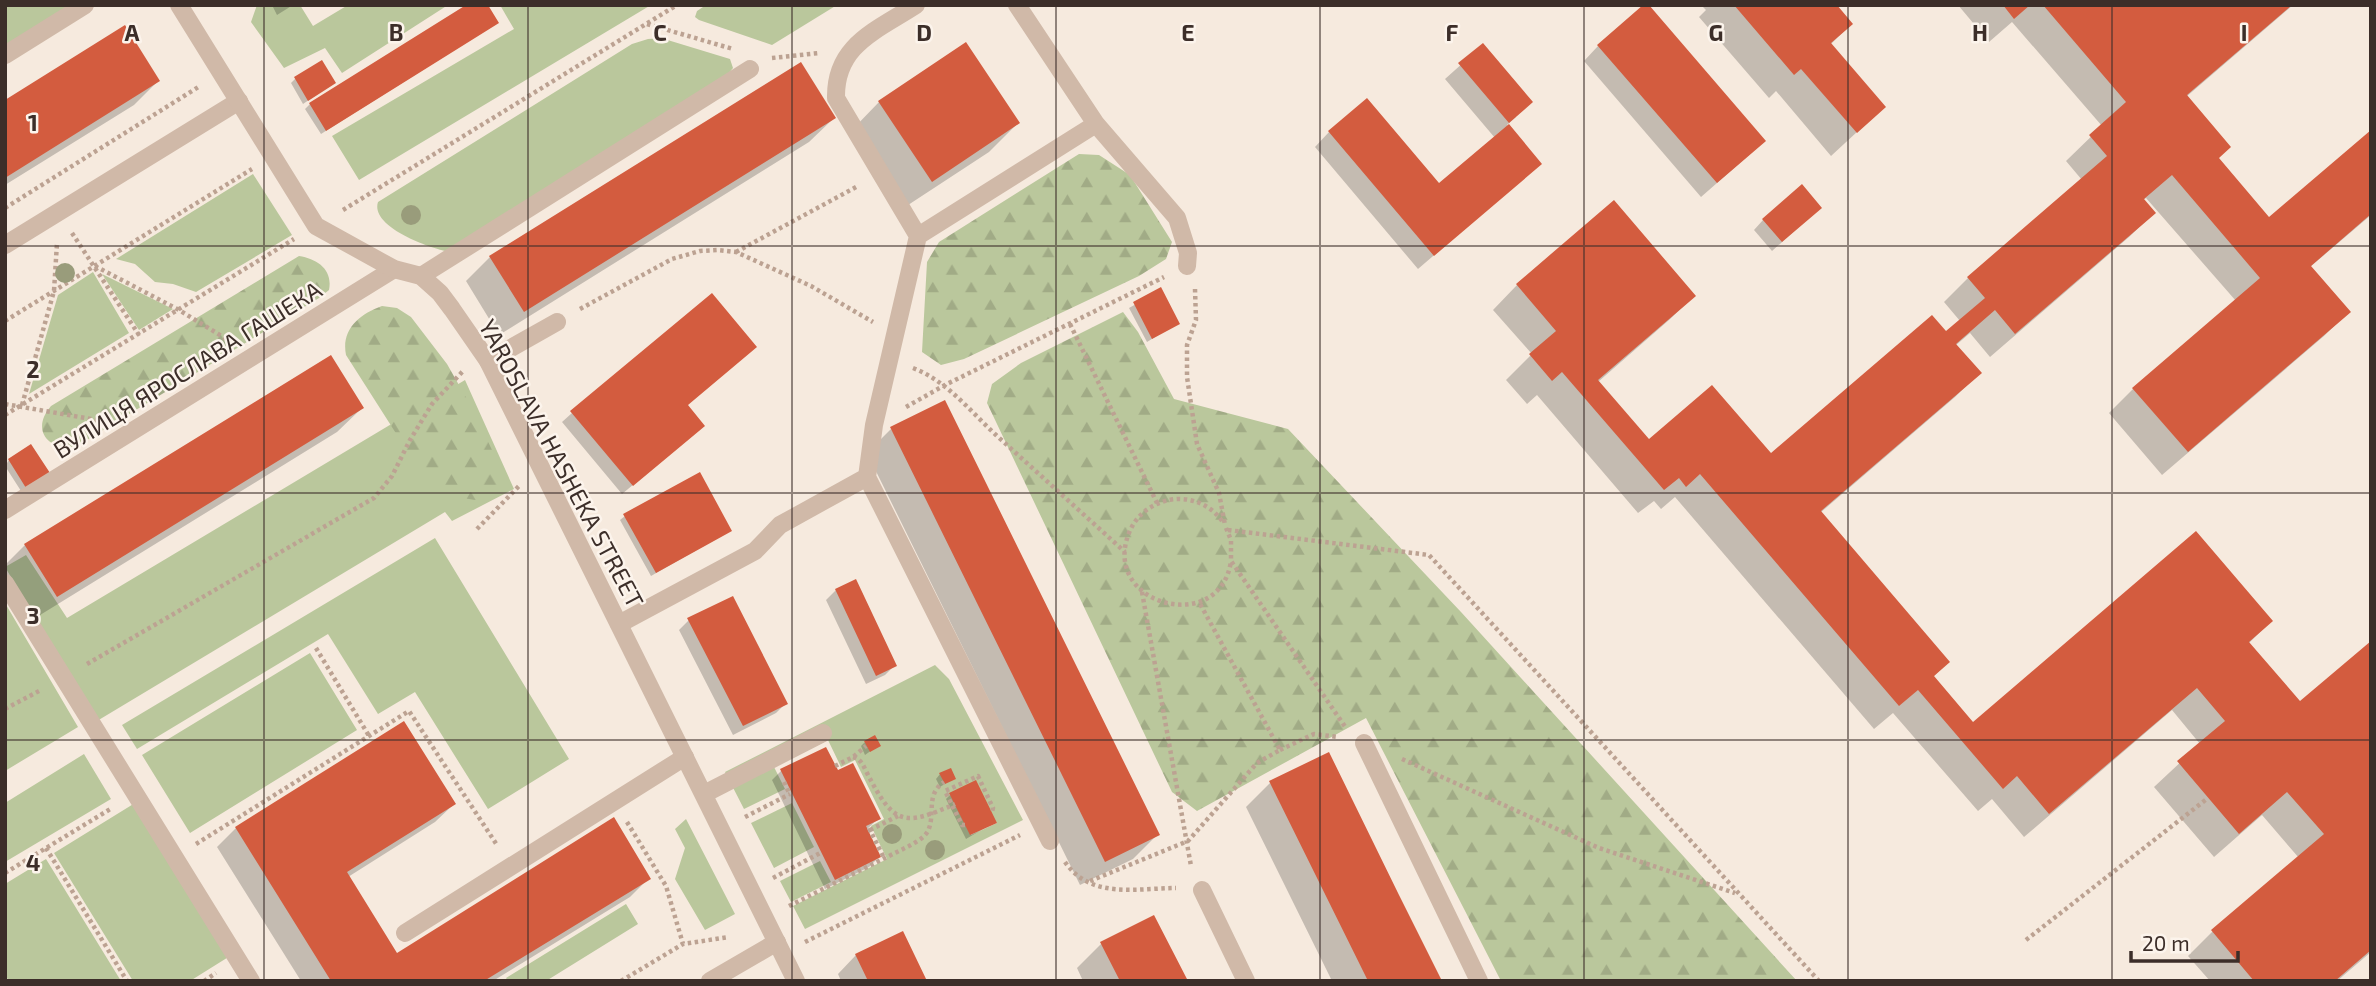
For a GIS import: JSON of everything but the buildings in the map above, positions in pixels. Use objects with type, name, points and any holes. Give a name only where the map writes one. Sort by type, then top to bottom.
[{"type":"street","points":[[5,55],[85,5]]},
{"type":"street","points":[[179,5],[316,226],[394,269],[421,275],[750,69]]},
{"type":"street","points":[[916,5],[851,49],[839,67],[836,98],[918,236]]},
{"type":"street","points":[[1017,5],[1096,124],[1177,218],[1188,253],[1187,265]]},
{"type":"street","points":[[5,246],[239,101]]},
{"type":"street","points":[[1050,841],[867,477],[874,425],[918,236],[1096,124]]},
{"type":"street","name":"ВУЛИЦЯ ЯРОСЛАВА ГАШЕКА","points":[[5,510],[394,269]]},
{"type":"street","name":"YAROSLAVA HASHEKA STREET","points":[[421,275],[452,309],[488,361],[796,981]]},
{"type":"street","points":[[488,361],[557,322]]},
{"type":"street","points":[[619,624],[755,551],[780,525],[867,477]]},
{"type":"street","points":[[5,583],[251,981]]},
{"type":"street","points":[[704,794],[822,733]]},
{"type":"street","points":[[1359,740],[1479,981]]},
{"type":"street","points":[[405,933],[685,757]]},
{"type":"street","points":[[1198,889],[1246,981]]},
{"type":"street","points":[[710,981],[777,942]]},
{"type":"path","points":[[333,216],[677,5]]},
{"type":"path","points":[[647,24],[740,51]]},
{"type":"path","points":[[767,59],[851,49]]},
{"type":"path","points":[[5,208],[203,84]]},
{"type":"path","points":[[5,321],[255,168]]},
{"type":"path","points":[[736,252],[881,174]]},
{"type":"path","points":[[40,186],[139,335]]},
{"type":"path","points":[[22,406],[54,291],[59,213]]},
{"type":"path","points":[[5,415],[298,237]]},
{"type":"path","points":[[557,322],[672,259],[700,251],[736,252],[811,286],[894,335]]},
{"type":"path","points":[[874,425],[945,385],[1187,265],[1197,305],[1196,320],[1186,353],[1189,395],[1197,444],[1219,493],[1231,540],[1231,561],[1220,586],[1199,602],[1171,605],[1158,602],[1142,592]]},
{"type":"path","points":[[95,266],[179,310],[253,356]]},
{"type":"path","points":[[1070,324],[1157,503]]},
{"type":"path","points":[[889,360],[930,375],[945,385],[1125,552]]},
{"type":"path","points":[[5,709],[374,498],[392,477],[432,404],[466,368]]},
{"type":"path","points":[[5,404],[138,428]]},
{"type":"path","points":[[477,529],[524,481]]},
{"type":"path","points":[[800,945],[1015,837],[1033,834],[1050,841],[1074,873],[1100,886],[1123,891],[1198,889],[1142,592],[1130,573],[1125,552],[1133,525],[1143,512],[1157,503],[1179,499],[1195,501],[1214,512],[1226,528],[1429,555],[1819,981]]},
{"type":"path","points":[[1231,561],[1359,740]]},
{"type":"path","points":[[1199,602],[1280,750]]},
{"type":"path","points":[[316,648],[369,736]]},
{"type":"path","points":[[175,857],[409,710],[511,867]]},
{"type":"path","points":[[1090,881],[1188,841],[1257,764],[1314,734],[1359,740],[1599,848],[1738,894]]},
{"type":"path","points":[[835,765],[853,757],[866,746]]},
{"type":"path","points":[[853,757],[860,760],[882,798],[898,816]]},
{"type":"path","points":[[965,825],[961,825],[945,791],[978,776],[982,790],[993,808],[992,812]]},
{"type":"path","points":[[782,910],[922,837],[929,828],[932,797],[938,786],[944,782]]},
{"type":"path","points":[[5,873],[135,793]]},
{"type":"path","points":[[738,821],[792,793]]},
{"type":"path","points":[[2026,940],[2208,798]]},
{"type":"path","points":[[615,801],[666,886],[683,944]]},
{"type":"path","points":[[884,858],[869,831],[898,816],[916,819],[930,816],[953,805]]},
{"type":"path","points":[[47,848],[127,981]]},
{"type":"path","points":[[768,880],[821,852]]},
{"type":"path","points":[[621,981],[683,944],[737,935]]},
{"type":"green space","points":[[5,5],[74,5],[5,48]]},
{"type":"green space","points":[[257,5],[300,5],[313,26],[348,5],[448,5],[342,73],[325,48],[284,68],[251,22]]},
{"type":"green space","points":[[500,5],[651,5],[359,180],[332,136],[514,29]]},
{"type":"green space","points":[[706,5],[837,5],[772,45],[699,20],[695,17],[697,11]]},
{"type":"green space","points":[[661,38],[730,59],[733,68],[728,74],[446,251],[402,234],[383,219],[378,211],[378,202],[632,44]]},
{"type":"green space","points":[[1079,154],[1099,155],[1130,175],[1172,242],[1166,259],[1139,276],[964,359],[941,365],[922,352],[927,262],[939,242]]},
{"type":"green space","points":[[253,174],[292,235],[196,292],[173,284],[155,282],[135,264],[116,259]]},
{"type":"green space","points":[[299,256],[318,263],[329,277],[329,290],[319,298],[77,446],[58,446],[46,437],[42,423],[51,406]]},
{"type":"green space","points":[[93,272],[129,333],[29,394],[58,295]]},
{"type":"green space","points":[[102,274],[173,309],[139,330]]},
{"type":"green space","points":[[382,306],[397,308],[411,317],[447,364],[472,408],[502,471],[500,487],[490,497],[475,500],[457,497],[438,487],[420,471],[346,355],[346,338],[354,324],[359,318]]},
{"type":"green space","points":[[1123,312],[1138,332],[1174,399],[1288,429],[1461,612],[1797,981],[1501,981],[1366,718],[1197,811],[1172,792],[987,403],[992,384],[1021,363]]},
{"type":"green space","points":[[465,380],[514,489],[452,521],[445,512],[97,721],[5,567],[26,555],[67,618]]},
{"type":"green space","points":[[435,538],[569,759],[488,809],[415,692],[378,714],[328,634],[137,749],[122,725]]},
{"type":"green space","points":[[5,603],[78,727],[5,771]]},
{"type":"green space","points":[[310,653],[357,730],[190,833],[142,755]]},
{"type":"green space","points":[[935,665],[949,679],[1023,820],[805,929],[793,906],[887,859],[871,826],[884,819],[855,760],[841,767],[828,740],[774,767],[785,789],[744,809],[725,772]],"holes":[[[950,793],[997,823],[971,835]]]},
{"type":"green space","points":[[84,754],[111,799],[5,862],[5,803]]},
{"type":"green space","points":[[135,803],[230,956],[190,981],[133,981],[54,853]]},
{"type":"green space","points":[[792,803],[814,847],[774,868],[751,823]]},
{"type":"green space","points":[[686,819],[735,914],[705,930],[675,879],[685,848],[675,829]]},
{"type":"green space","points":[[46,859],[121,981],[9,981],[5,975],[5,884]]},
{"type":"green space","points":[[820,861],[831,882],[791,902],[780,881]]},
{"type":"green space","points":[[626,904],[638,924],[546,981],[508,981],[506,978]]}]
